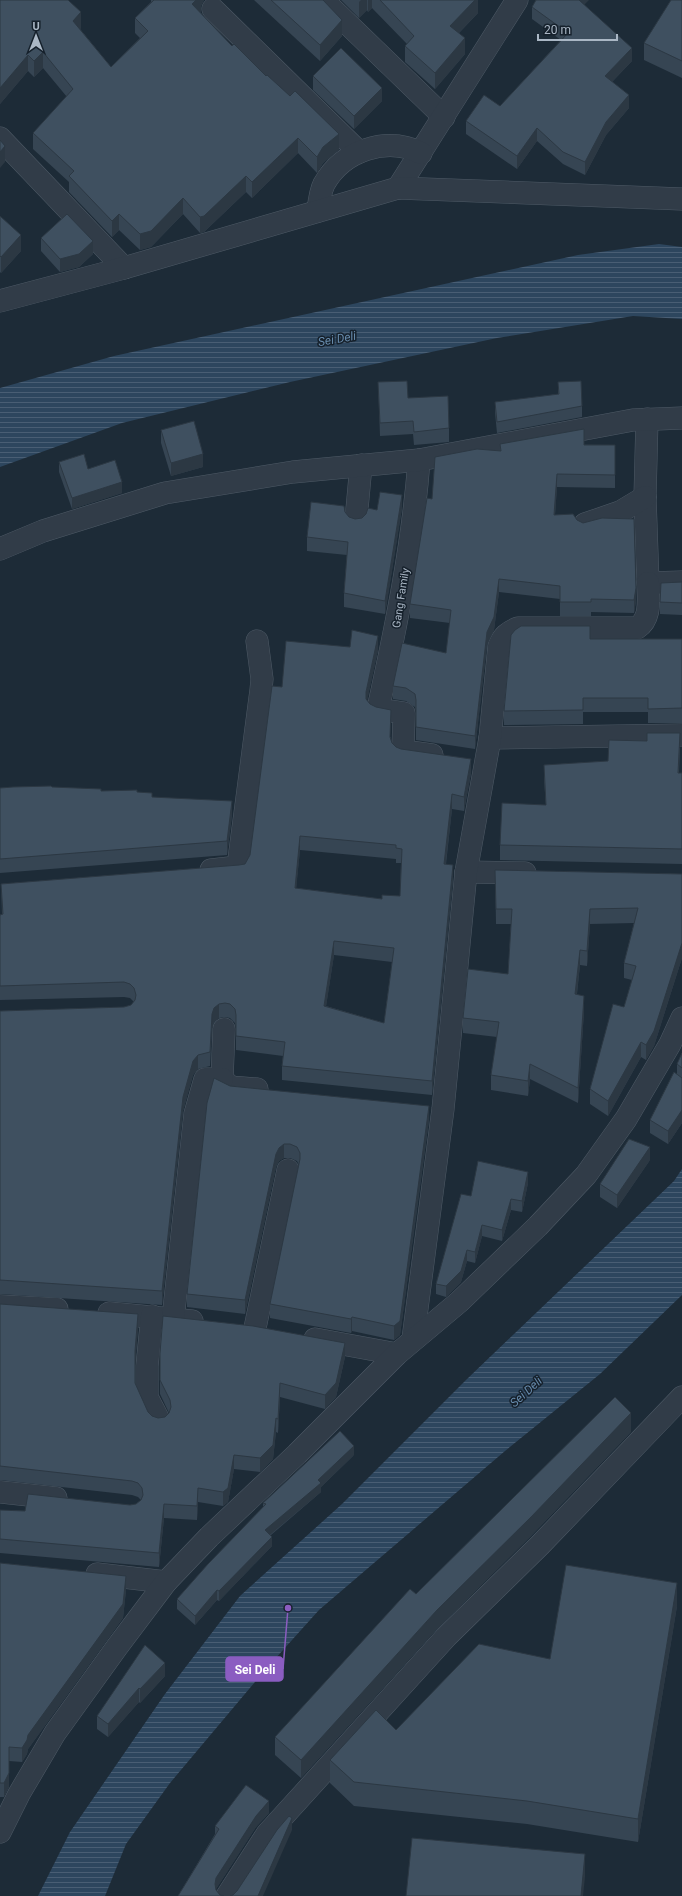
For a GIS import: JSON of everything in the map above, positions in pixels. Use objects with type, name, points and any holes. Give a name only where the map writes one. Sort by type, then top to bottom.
[{"type":"street","points":[[323,0],[444,117]]},
{"type":"street","points":[[398,188],[517,0]]},
{"type":"street","points":[[213,9],[359,152]]},
{"type":"street","points":[[0,138],[124,268]]},
{"type":"street","points":[[318,211],[324,185],[332,173],[343,162],[359,152],[375,147],[394,145],[409,148],[421,153]]},
{"type":"street","points":[[0,301],[124,268],[398,188],[682,199]]},
{"type":"street","points":[[0,549],[43,531],[165,493],[293,472],[419,460],[633,420],[682,418]]},
{"type":"street","points":[[413,1339],[443,1109],[466,872],[490,738],[499,646],[502,638],[509,631],[518,628],[636,628],[644,623],[648,612],[645,497],[648,419]]},
{"type":"street","name":"Gang Family","points":[[419,460],[416,499],[397,625],[378,709],[404,713],[404,751],[486,763]]},
{"type":"street","points":[[356,520],[361,465]]},
{"type":"street","points":[[585,524],[620,512],[645,497]]},
{"type":"street","points":[[648,582],[682,582]]},
{"type":"street","points":[[191,872],[238,867],[262,679],[257,641]]},
{"type":"street","points":[[490,738],[682,735]]},
{"type":"street","points":[[466,872],[543,873]]},
{"type":"street","points":[[0,1832],[19,1794],[55,1733],[166,1582],[397,1354],[413,1339],[459,1302],[538,1226],[586,1175],[626,1119],[670,1044],[682,1018]]},
{"type":"street","points":[[222,1079],[224,1029]]},
{"type":"street","points":[[159,1420],[147,1397],[147,1366],[162,1318],[195,1114],[205,1079],[222,1079],[230,1087],[275,1092]]},
{"type":"street","points":[[420,1107],[443,1109]]},
{"type":"street","points":[[255,1328],[288,1170]]},
{"type":"street","points":[[0,1306],[85,1311],[210,1323]]},
{"type":"street","points":[[233,1326],[255,1328],[397,1354]]},
{"type":"street","points":[[227,1896],[267,1834],[446,1637],[540,1545],[682,1397]]},
{"type":"street","points":[[0,1492],[77,1501]]},
{"type":"street","points":[[75,1572],[166,1582]]},
{"type":"water","points":[[659,244],[682,247],[682,319],[633,316],[497,338],[290,382],[122,423],[0,467],[0,388],[114,356],[578,255]]},
{"type":"water","points":[[682,1169],[682,1295],[600,1374],[505,1451],[319,1610],[265,1670],[170,1783],[126,1844],[105,1896],[38,1896],[70,1832],[165,1694],[240,1596],[342,1504],[467,1379],[674,1181]]},
{"type":"building","points":[[0,0],[68,0],[81,12],[73,21],[111,67],[148,31],[135,18],[154,0],[196,0],[192,4],[232,46],[234,44],[266,76],[267,75],[290,96],[295,91],[339,134],[323,147],[317,157],[298,138],[252,182],[246,176],[204,216],[200,217],[183,198],[151,231],[140,234],[119,214],[112,221],[69,176],[74,171],[33,133],[73,89],[43,52],[34,61],[28,55],[0,88]]},
{"type":"building","points":[[271,0],[323,0],[342,20],[320,45]]},
{"type":"building","points":[[380,0],[475,0],[450,26],[465,38],[435,73],[405,46],[414,36]]},
{"type":"building","points":[[536,0],[579,0],[632,48],[605,76],[629,95],[606,122],[585,162],[563,152],[537,128],[517,156],[466,121],[484,95],[500,106],[568,33],[532,7]]},
{"type":"building","points":[[671,0],[682,0],[682,61],[644,43]]},
{"type":"building","points":[[341,48],[382,88],[354,116],[313,76]]},
{"type":"building","points":[[0,140],[5,146],[0,152]]},
{"type":"building","points":[[67,214],[93,241],[79,254],[60,259],[41,238]]},
{"type":"building","points":[[0,216],[21,235],[1,257],[0,256]]},
{"type":"building","points":[[407,381],[408,398],[448,396],[449,428],[414,432],[413,421],[380,423],[378,382]]},
{"type":"building","points":[[581,381],[582,406],[497,422],[495,402],[559,394],[558,382]]},
{"type":"building","points":[[194,421],[203,454],[171,463],[161,430]]},
{"type":"building","points":[[584,429],[584,445],[615,445],[615,475],[557,474],[554,515],[573,514],[577,520],[583,523],[602,518],[634,519],[636,588],[634,600],[591,599],[591,602],[560,602],[560,586],[499,579],[494,617],[487,632],[475,736],[416,727],[415,694],[406,688],[393,686],[402,643],[446,653],[451,610],[410,604],[427,498],[432,499],[435,457],[477,449],[501,451],[500,444]]},
{"type":"building","points":[[84,454],[88,469],[115,460],[122,482],[72,498],[59,462]]},
{"type":"building","points":[[380,492],[402,495],[385,601],[344,593],[348,542],[307,537],[311,502],[344,506],[345,512],[349,517],[355,519],[362,518],[366,514],[368,508],[377,510]]},
{"type":"building","points":[[682,582],[682,603],[660,602],[661,583]]},
{"type":"building","points":[[521,626],[590,626],[590,639],[682,639],[682,708],[648,709],[648,698],[583,698],[583,710],[504,711],[511,635]]},
{"type":"building","points":[[352,630],[378,636],[366,692],[366,699],[370,704],[376,707],[391,710],[390,737],[392,743],[396,747],[471,759],[464,797],[452,794],[444,864],[453,865],[432,1081],[282,1066],[285,1042],[236,1036],[235,1009],[230,1004],[219,1004],[214,1008],[212,1014],[210,1052],[198,1055],[193,1061],[183,1097],[162,1291],[0,1280],[0,1011],[124,1007],[131,1005],[135,1000],[136,995],[134,988],[130,984],[124,982],[0,986],[0,915],[3,914],[1,884],[245,864],[250,855],[272,686],[282,687],[286,641],[350,647]],"holes":[[[300,836],[396,845],[396,848],[402,849],[400,896],[382,895],[382,899],[295,888]],[[334,941],[394,948],[384,1023],[324,1006]]]},
{"type":"building","points":[[647,733],[680,733],[678,773],[682,773],[682,849],[500,845],[502,803],[546,805],[544,765],[608,761],[609,740],[647,741]]},
{"type":"building","points":[[51,786],[101,789],[101,791],[137,790],[137,792],[152,793],[152,797],[232,801],[227,841],[0,859],[0,788]]},
{"type":"building","points":[[495,870],[682,874],[682,943],[654,1031],[646,1045],[641,1042],[608,1101],[590,1089],[613,1004],[624,1007],[636,966],[624,963],[638,908],[590,909],[587,951],[580,950],[575,994],[584,996],[578,1088],[530,1064],[528,1081],[491,1075],[499,1022],[463,1018],[468,969],[508,974],[512,909],[496,909]]},
{"type":"building","points":[[682,1053],[682,1068],[677,1064]]},
{"type":"building","points":[[674,1072],[682,1078],[682,1110],[668,1131],[650,1120]]},
{"type":"building","points":[[214,1078],[230,1086],[429,1106],[400,1321],[394,1326],[352,1317],[351,1319],[270,1304],[300,1159],[300,1153],[297,1147],[290,1144],[284,1144],[279,1148],[276,1154],[245,1300],[187,1294],[207,1103]]},
{"type":"building","points":[[629,1139],[650,1147],[617,1195],[600,1184]]},
{"type":"building","points":[[478,1161],[528,1172],[522,1201],[511,1199],[502,1230],[482,1225],[475,1252],[467,1250],[461,1271],[446,1286],[436,1284],[461,1194],[471,1196]]},
{"type":"building","points":[[0,1304],[138,1314],[135,1351],[135,1383],[148,1412],[152,1416],[158,1418],[165,1417],[169,1413],[171,1407],[170,1400],[160,1380],[160,1353],[163,1316],[253,1326],[345,1343],[336,1383],[325,1395],[280,1383],[278,1419],[276,1418],[273,1445],[260,1458],[234,1455],[228,1488],[223,1492],[198,1488],[197,1506],[164,1504],[159,1553],[0,1539],[0,1510],[25,1511],[28,1494],[130,1505],[136,1504],[141,1500],[143,1495],[142,1488],[138,1483],[132,1481],[0,1466]]},
{"type":"building","points":[[615,1397],[631,1413],[531,1517],[437,1610],[301,1760],[275,1737],[410,1589],[416,1594]]},
{"type":"building","points":[[340,1431],[354,1446],[318,1480],[321,1483],[265,1530],[272,1537],[219,1591],[217,1590],[195,1616],[177,1599],[208,1564],[266,1504],[263,1503]]},
{"type":"building","points":[[0,1563],[126,1576],[123,1604],[28,1735],[22,1748],[9,1747],[9,1773],[4,1783],[0,1783]]},
{"type":"building","points":[[566,1565],[677,1583],[638,1819],[527,1801],[354,1782],[330,1760],[376,1710],[396,1730],[479,1644],[550,1659]]},
{"type":"building","points":[[145,1645],[165,1663],[140,1689],[139,1688],[108,1724],[97,1716]]},
{"type":"building","points":[[246,1785],[269,1801],[256,1816],[216,1878],[216,1890],[220,1895],[224,1896],[178,1896],[219,1829],[215,1826]]},
{"type":"building","points":[[289,1816],[292,1818],[258,1896],[230,1896],[237,1891],[277,1830]]},
{"type":"building","points":[[412,1838],[585,1854],[581,1896],[406,1896]]},
{"type":"place","name":"Sei Deli","points":[[288,1608]]}]
